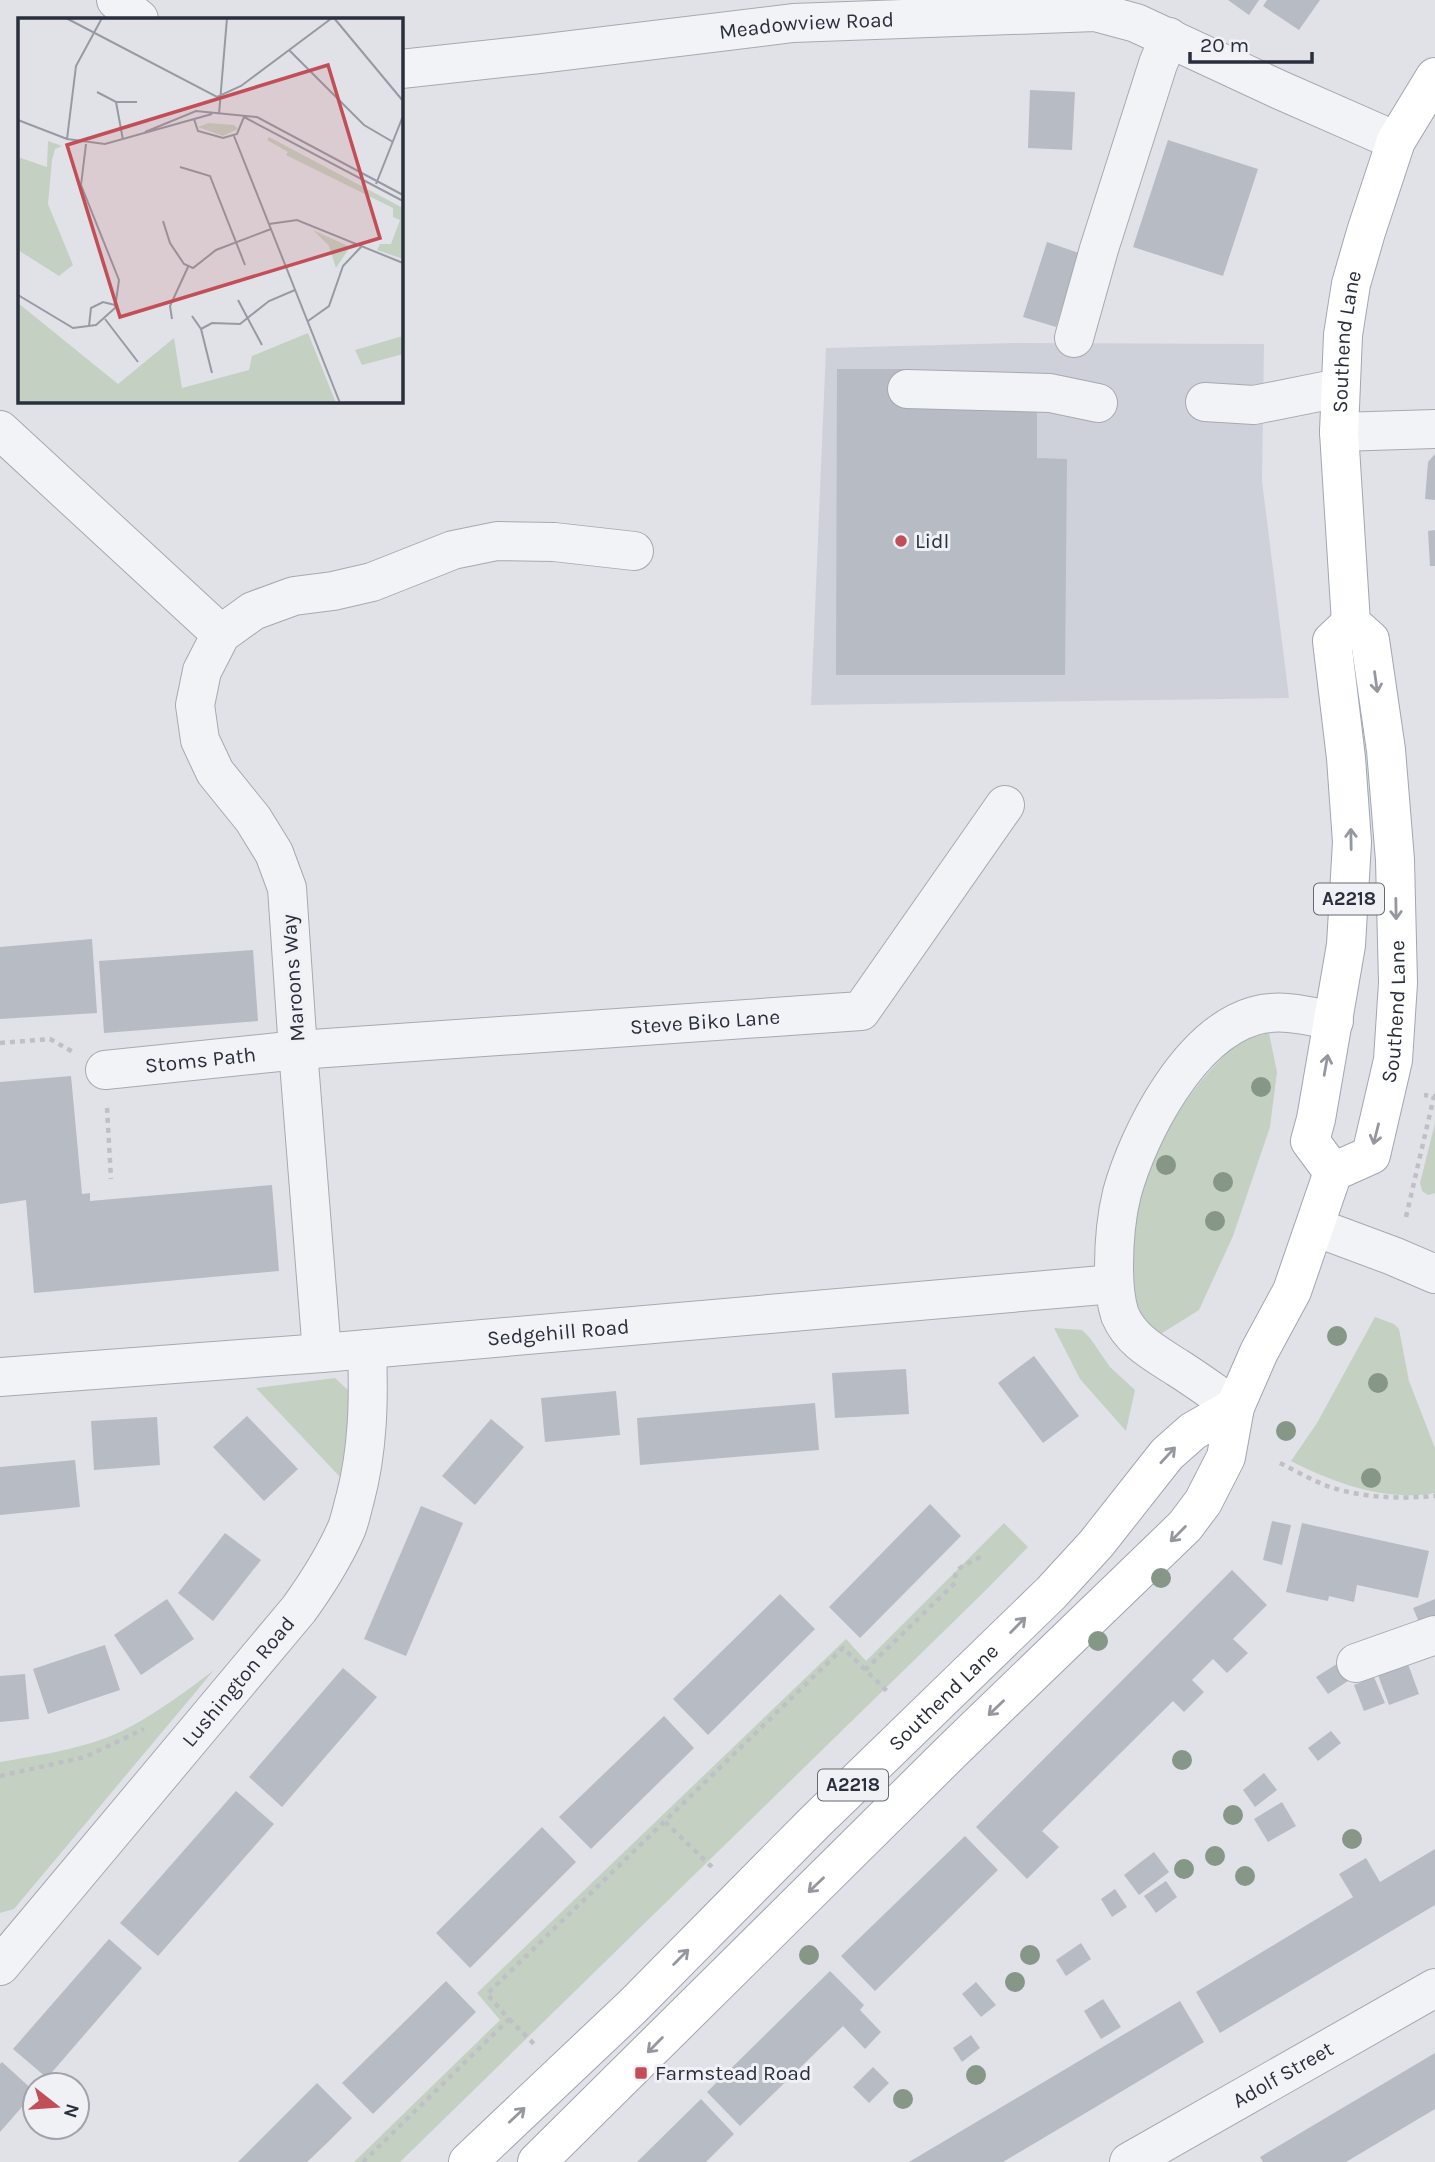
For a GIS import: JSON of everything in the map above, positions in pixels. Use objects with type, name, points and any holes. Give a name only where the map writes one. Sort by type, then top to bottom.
[{"type":"main road","name":"Southend Lane","points":[[537,2162],[954,1749],[1185,1526],[1203,1502],[1226,1457],[1235,1407],[1259,1352],[1292,1291],[1334,1172],[1371,1155],[1393,1060],[1398,984],[1395,860],[1386,750],[1370,640],[1352,623],[1339,432],[1339,388],[1343,335],[1351,284],[1366,232],[1396,141],[1435,77]]},
{"type":"main road","name":"A2218","points":[[1334,1172],[1310,1141],[1346,945],[1352,842],[1346,758],[1332,641],[1352,623]]},
{"type":"main road","name":"Southend Lane","points":[[468,2162],[633,2006],[814,1823],[1051,1593],[1096,1544],[1167,1454],[1193,1431],[1235,1407]]},
{"type":"main road","points":[[814,1823],[846,1856]]},
{"type":"street","points":[[116,0],[138,18]]},
{"type":"street","name":"Meadowview Road","points":[[402,69],[793,23],[1095,12],[1136,23],[1169,37],[1396,141]]},
{"type":"street","points":[[1074,338],[1107,223],[1169,37]]},
{"type":"street","points":[[1205,402],[1254,405],[1339,388]]},
{"type":"street","points":[[906,389],[1050,393],[1098,403]]},
{"type":"street","points":[[1339,432],[1435,429]]},
{"type":"street","points":[[0,430],[221,634]]},
{"type":"street","name":"Maroons Way","points":[[322,1353],[287,888],[274,853],[253,818],[215,772],[200,740],[195,705],[202,671],[221,634],[253,611],[293,596],[334,591],[372,582],[453,550],[509,541],[554,542],[634,551]]},
{"type":"street","name":"Steve Biko Lane","points":[[298,1050],[861,1011],[1005,805]]},
{"type":"street","points":[[1235,1407],[1164,1361],[1135,1338],[1120,1314],[1114,1284],[1114,1237],[1122,1194],[1141,1140],[1163,1098],[1197,1054],[1230,1027],[1255,1015],[1276,1013],[1300,1014],[1334,1021]]},
{"type":"street","name":"Stoms Path","points":[[105,1070],[298,1050]]},
{"type":"street","points":[[1315,1227],[1435,1274]]},
{"type":"street","name":"Sedgehill Road","points":[[0,1377],[322,1353],[1114,1284]]},
{"type":"street","name":"Lushington Road","points":[[0,1966],[299,1609],[326,1570],[347,1528],[360,1479],[369,1387],[367,1349]]},
{"type":"street","points":[[1356,1663],[1435,1635]]},
{"type":"street","name":"Adolf Street","points":[[1129,2162],[1435,1988]]},
{"type":"path","points":[[0,1042],[50,1039],[105,1070],[111,1179]]},
{"type":"path","points":[[1405,1220],[1434,1097],[1414,1093]]},
{"type":"path","points":[[1280,1463],[1329,1486],[1373,1496],[1435,1496]]},
{"type":"path","points":[[865,1670],[955,1583],[954,1575],[958,1568],[974,1563],[982,1556]]},
{"type":"path","points":[[535,2045],[487,1994],[843,1648],[892,1696]]},
{"type":"path","points":[[0,1776],[85,1757],[148,1727]]},
{"type":"path","points":[[665,1821],[715,1870]]},
{"type":"path","points":[[363,2162],[509,2019]]},
{"type":"shaded area","points":[[1014,343],[1264,344],[1262,481],[1289,698],[811,705],[826,348]]},
{"type":"green space","points":[[1269,1033],[1277,1072],[1270,1127],[1233,1236],[1199,1310],[1159,1335],[1141,1315],[1134,1298],[1131,1277],[1134,1230],[1144,1182],[1159,1144],[1173,1120],[1210,1070],[1238,1044]]},
{"type":"green space","points":[[1435,1123],[1435,1193],[1428,1195],[1422,1191],[1420,1183]]},
{"type":"green space","points":[[1375,1317],[1394,1324],[1399,1329],[1409,1381],[1435,1448],[1435,1493],[1398,1495],[1361,1489],[1325,1477],[1291,1461],[1317,1423]]},
{"type":"green space","points":[[1054,1328],[1082,1330],[1110,1367],[1135,1390],[1126,1431],[1080,1379]]},
{"type":"green space","points":[[335,1378],[350,1392],[348,1427],[340,1477],[256,1388]]},
{"type":"green space","points":[[1004,1523],[1028,1547],[984,1592],[400,2162],[354,2162],[500,2020],[477,1993],[846,1639],[866,1661]]},
{"type":"green space","points":[[214,1670],[14,1909],[0,1913],[0,1762],[76,1747],[120,1732],[168,1703]]},
{"type":"building","points":[[1228,0],[1259,0],[1249,15]]},
{"type":"building","points":[[1267,0],[1320,0],[1299,30],[1263,6]]},
{"type":"building","points":[[1030,90],[1075,92],[1072,150],[1028,148]]},
{"type":"building","points":[[1168,140],[1258,169],[1223,276],[1133,247]]},
{"type":"building","points":[[1047,242],[1079,253],[1056,327],[1023,317]]},
{"type":"building","points":[[837,369],[905,369],[904,404],[1037,405],[1037,458],[1067,459],[1065,675],[836,675]]},
{"type":"building","points":[[1435,454],[1435,500],[1425,499],[1428,462]]},
{"type":"building","points":[[1435,530],[1435,566],[1430,566],[1428,531]]},
{"type":"building","points":[[92,939],[97,1013],[0,1019],[0,947]]},
{"type":"building","points":[[253,950],[258,1021],[104,1033],[99,961]]},
{"type":"building","points":[[71,1076],[82,1194],[90,1193],[90,1201],[272,1185],[279,1271],[34,1293],[26,1200],[0,1204],[0,1082]]},
{"type":"building","points":[[1034,1356],[1079,1416],[1043,1443],[998,1383]]},
{"type":"building","points":[[906,1369],[909,1414],[835,1418],[832,1373]]},
{"type":"building","points":[[616,1391],[620,1435],[545,1442],[541,1398]]},
{"type":"building","points":[[815,1403],[819,1450],[640,1465],[637,1418]]},
{"type":"building","points":[[247,1416],[298,1469],[264,1501],[213,1447]]},
{"type":"building","points":[[157,1417],[160,1465],[94,1470],[91,1421]]},
{"type":"building","points":[[491,1419],[524,1447],[475,1505],[442,1476]]},
{"type":"building","points":[[75,1460],[80,1507],[0,1515],[0,1467]]},
{"type":"building","points":[[930,1504],[961,1536],[860,1638],[829,1607]]},
{"type":"building","points":[[421,1506],[463,1523],[406,1656],[364,1639]]},
{"type":"building","points":[[1272,1521],[1291,1525],[1282,1565],[1263,1560]]},
{"type":"building","points":[[1302,1523],[1429,1551],[1418,1598],[1357,1585],[1354,1602],[1329,1596],[1328,1601],[1286,1592]]},
{"type":"building","points":[[225,1533],[261,1560],[213,1621],[178,1593]]},
{"type":"building","points":[[1232,1570],[1267,1605],[1233,1639],[1248,1653],[1227,1673],[1213,1659],[1192,1680],[1204,1692],[1184,1712],[1173,1701],[1042,1831],[1059,1847],[1027,1879],[976,1827]]},
{"type":"building","points":[[780,1594],[815,1629],[708,1735],[673,1699]]},
{"type":"building","points":[[167,1599],[194,1639],[141,1675],[114,1635]]},
{"type":"building","points":[[1435,1599],[1435,1629],[1424,1634],[1413,1608]]},
{"type":"building","points":[[105,1645],[120,1690],[48,1714],[33,1669]]},
{"type":"building","points":[[1340,1662],[1351,1679],[1328,1694],[1316,1677]]},
{"type":"building","points":[[1408,1664],[1419,1694],[1389,1705],[1378,1675]]},
{"type":"building","points":[[343,1668],[377,1697],[282,1807],[249,1777]]},
{"type":"building","points":[[25,1674],[29,1719],[0,1722],[0,1676]]},
{"type":"building","points":[[1374,1677],[1385,1703],[1364,1711],[1354,1685]]},
{"type":"building","points":[[664,1716],[694,1748],[591,1849],[559,1817]]},
{"type":"building","points":[[1331,1731],[1341,1743],[1318,1761],[1308,1748]]},
{"type":"building","points":[[1264,1773],[1277,1790],[1255,1807],[1243,1790]]},
{"type":"building","points":[[236,1791],[274,1824],[158,1956],[120,1923]]},
{"type":"building","points":[[1282,1802],[1296,1826],[1268,1842],[1254,1819]]},
{"type":"building","points":[[542,1827],[576,1862],[470,1968],[436,1933]]},
{"type":"building","points":[[965,1836],[998,1870],[875,1991],[841,1956]]},
{"type":"building","points":[[1435,1849],[1435,1905],[1220,2033],[1196,1992],[1353,1897],[1339,1874],[1366,1858],[1380,1882]]},
{"type":"building","points":[[1154,1852],[1169,1872],[1139,1895],[1124,1875]]},
{"type":"building","points":[[1166,1881],[1177,1897],[1156,1913],[1144,1896]]},
{"type":"building","points":[[1115,1889],[1127,1907],[1112,1917],[1101,1899]]},
{"type":"building","points":[[109,1939],[142,1968],[53,2071],[39,2071],[13,2049]]},
{"type":"building","points":[[1081,1943],[1091,1959],[1066,1976],[1056,1960]]},
{"type":"building","points":[[830,1971],[864,2005],[860,2010],[881,2032],[865,2049],[843,2026],[740,2126],[707,2092]]},
{"type":"building","points":[[446,1981],[476,2012],[373,2114],[342,2083]]},
{"type":"building","points":[[976,1982],[996,2005],[981,2017],[962,1994]]},
{"type":"building","points":[[1103,1999],[1121,2027],[1101,2039],[1084,2011]]},
{"type":"building","points":[[1180,2001],[1204,2042],[1094,2108],[1003,2162],[909,2162]]},
{"type":"building","points":[[971,2035],[980,2048],[962,2062],[953,2048]]},
{"type":"building","points":[[1435,2053],[1435,2109],[1346,2162],[1263,2162],[1260,2157]]},
{"type":"building","points":[[2,2062],[21,2079],[21,2108],[0,2132]]},
{"type":"building","points":[[873,2067],[889,2083],[869,2103],[853,2087]]},
{"type":"building","points":[[317,2083],[352,2118],[325,2145],[307,2162],[238,2162]]},
{"type":"building","points":[[701,2099],[734,2134],[706,2162],[637,2162]]},
{"type":"place","name":"Lidl","points":[[901,541]]},
{"type":"place","name":"Farmstead Road","points":[[641,2073]]}]
